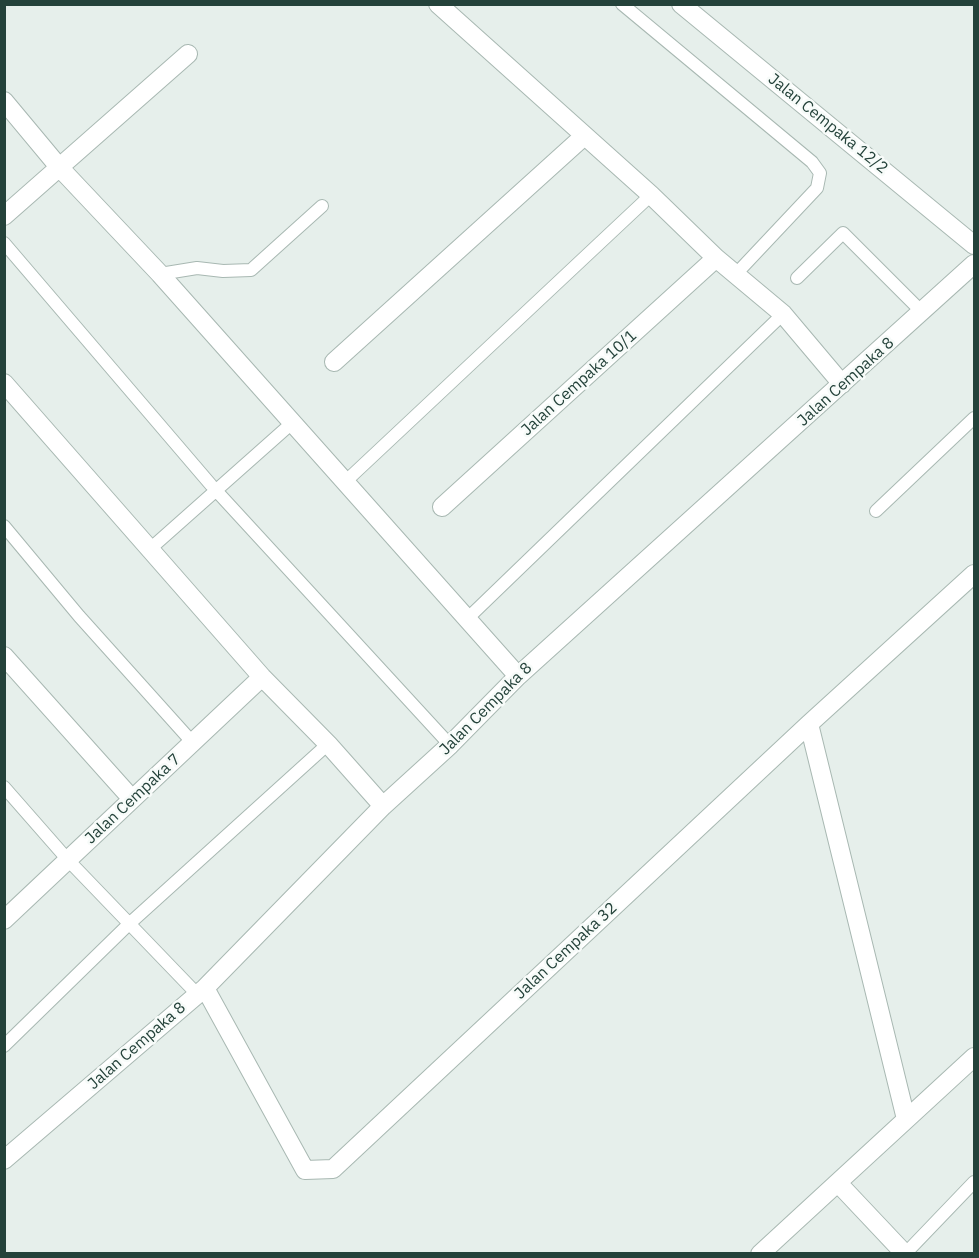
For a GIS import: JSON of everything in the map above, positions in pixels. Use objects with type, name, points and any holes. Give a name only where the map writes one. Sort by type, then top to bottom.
[{"type":"street","points":[[438,4],[583,137],[651,195],[716,258],[783,314],[842,384]]},
{"type":"street","name":"Jalan Cempaka 12/2","points":[[681,4],[975,245]]},
{"type":"street","points":[[4,216],[188,54]]},
{"type":"street","points":[[4,101],[59,167],[160,274],[518,676]]},
{"type":"street","points":[[334,362],[583,137]]},
{"type":"street","name":"Jalan Cempaka 10/1","points":[[442,507],[716,258]]},
{"type":"street","name":"Jalan Cempaka 8","points":[[4,1160],[201,991],[383,806],[450,746],[518,676],[973,268]]},
{"type":"street","points":[[6,387],[262,677],[328,744],[383,806]]},
{"type":"street","name":"Jalan Cempaka 32","points":[[201,991],[305,1170],[333,1169],[809,724],[974,576]]},
{"type":"street","points":[[4,656],[132,799]]},
{"type":"street","name":"Jalan Cempaka 7","points":[[4,920],[262,677]]},
{"type":"street","points":[[809,724],[906,1119]]},
{"type":"street","points":[[760,1254],[975,1057]]},
{"type":"street","points":[[838,1182],[905,1254]]},
{"type":"lane","points":[[622,4],[812,162],[820,172],[817,188],[736,274]]},
{"type":"lane","points":[[345,482],[651,195]]},
{"type":"lane","points":[[160,274],[197,268],[223,271],[251,270],[322,206]]},
{"type":"lane","points":[[798,278],[843,233],[923,313]]},
{"type":"lane","points":[[4,243],[216,490],[450,746]]},
{"type":"lane","points":[[467,619],[783,314]]},
{"type":"lane","points":[[876,511],[975,418]]},
{"type":"lane","points":[[150,549],[292,423]]},
{"type":"lane","points":[[4,526],[79,616],[193,742]]},
{"type":"lane","points":[[4,1046],[129,924],[328,744]]},
{"type":"lane","points":[[4,787],[68,860],[129,924],[201,991]]},
{"type":"lane","points":[[905,1254],[975,1182]]}]
